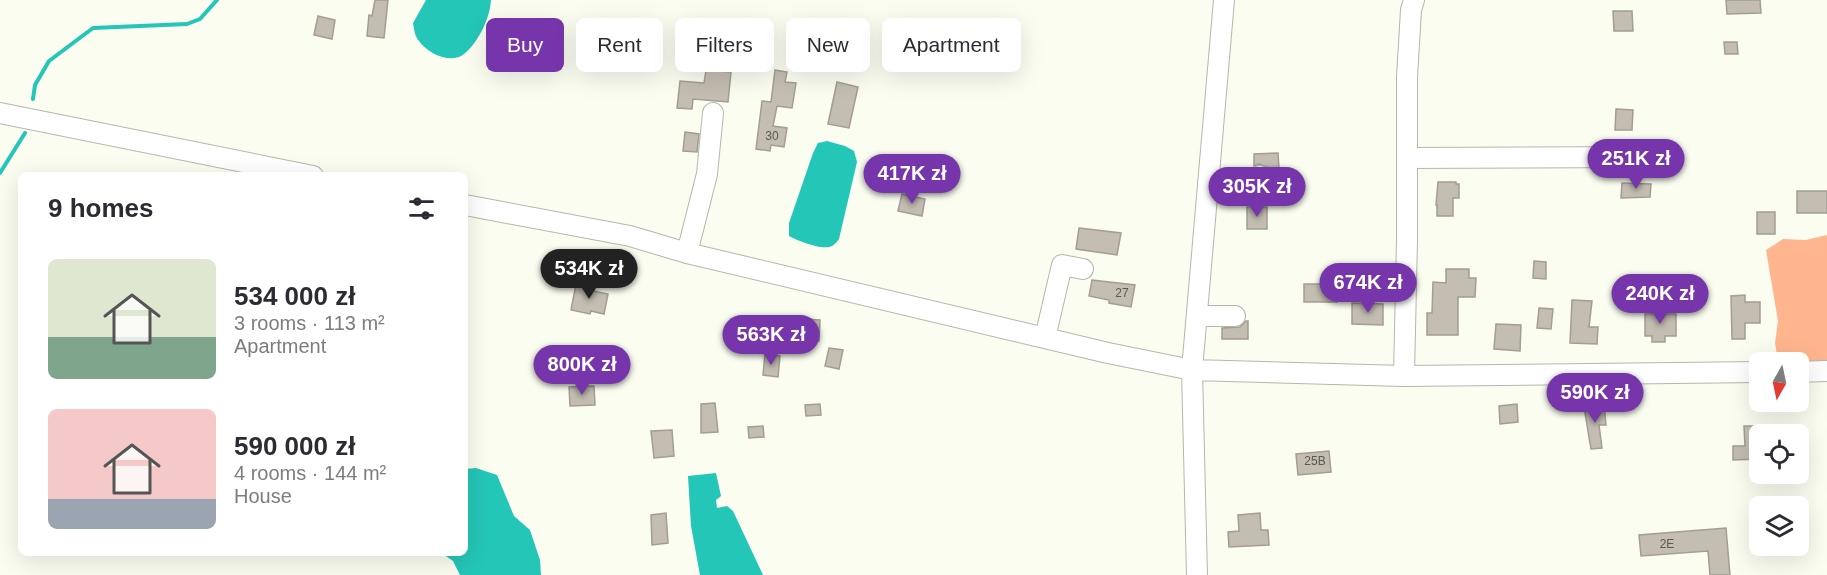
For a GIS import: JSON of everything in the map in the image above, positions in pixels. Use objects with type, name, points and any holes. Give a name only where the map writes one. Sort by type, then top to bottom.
[{"type":"street","points":[[1197,575],[1192,370],[1224,0]]},
{"type":"street","points":[[1404,376],[1407,76],[1411,9],[1414,0]]},
{"type":"street","points":[[0,113],[293,172]]},
{"type":"street","points":[[687,253],[707,174],[713,113]]},
{"type":"street","points":[[1407,158],[1642,158]]},
{"type":"street","points":[[1208,182],[1239,187],[1257,184],[1260,176]]},
{"type":"street","points":[[468,206],[630,236],[687,253],[1152,363],[1192,370],[1404,376],[1749,372]]},
{"type":"street","points":[[1045,338],[1062,265],[1083,269]]},
{"type":"street","points":[[1197,316],[1235,316]]},
{"type":"street","points":[[1809,372],[1827,371]]},
{"type":"shaded area","points":[[1827,235],[1827,363],[1809,363],[1809,352],[1776,352],[1775,343],[1778,321],[1766,250],[1783,239],[1806,240]]},
{"type":"water","points":[[426,0],[491,0],[482,30],[469,49],[459,57],[446,58],[428,50],[418,39],[413,23]]},
{"type":"water","points":[[827,141],[854,151],[857,162],[839,239],[832,246],[823,247],[804,243],[789,236],[789,223],[813,153],[818,143]]},
{"type":"water","points":[[476,468],[497,475],[514,516],[530,530],[540,560],[541,575],[460,575],[453,561],[446,556],[468,556],[468,469]]},
{"type":"water","points":[[716,473],[721,496],[716,500],[717,508],[727,506],[733,511],[763,575],[700,575],[691,526],[688,476]]},
{"type":"building","points":[[375,0],[388,0],[384,38],[367,36],[369,15],[372,16]]},
{"type":"building","points":[[1726,0],[1760,0],[1761,13],[1727,14]]},
{"type":"building","points":[[1613,11],[1632,11],[1633,31],[1614,31]]},
{"type":"building","points":[[318,16],[335,20],[332,39],[314,35]]},
{"type":"building","points":[[1724,42],[1737,42],[1738,54],[1725,54]]},
{"type":"building","points":[[775,70],[787,72],[785,82],[796,83],[792,108],[777,106],[773,126],[787,128],[784,147],[771,145],[770,151],[756,149],[762,101],[771,102]]},
{"type":"building","points":[[706,72],[731,72],[728,102],[693,99],[692,109],[677,108],[680,81],[704,83]]},
{"type":"building","points":[[837,82],[858,87],[849,128],[828,124]]},
{"type":"building","points":[[1616,109],[1633,110],[1632,130],[1615,130]]},
{"type":"building","points":[[685,132],[699,134],[697,152],[683,151]]},
{"type":"building","points":[[1278,153],[1279,168],[1269,168],[1259,164],[1254,166],[1254,154]]},
{"type":"building","points":[[1438,182],[1459,184],[1459,198],[1453,198],[1453,216],[1437,216]]},
{"type":"building","points":[[1622,183],[1651,184],[1650,197],[1621,198]]},
{"type":"building","points":[[1797,191],[1827,191],[1827,213],[1797,213]]},
{"type":"building","points":[[902,194],[925,199],[922,216],[898,211]]},
{"type":"building","points":[[1247,207],[1267,207],[1267,229],[1247,229]]},
{"type":"building","points":[[1757,212],[1775,212],[1775,234],[1757,234]]},
{"type":"building","points":[[1079,228],[1121,233],[1117,255],[1076,249]]},
{"type":"building","points":[[1534,261],[1546,262],[1546,279],[1533,278]]},
{"type":"building","points":[[1446,269],[1469,269],[1469,278],[1476,278],[1475,297],[1458,297],[1458,335],[1427,335],[1427,313],[1432,313],[1433,282],[1446,283]]},
{"type":"building","points":[[1092,280],[1135,285],[1131,307],[1089,296]]},
{"type":"building","points":[[576,284],[594,287],[593,291],[608,294],[604,314],[571,310]]},
{"type":"building","points":[[1304,284],[1337,284],[1337,302],[1304,302]]},
{"type":"building","points":[[1745,295],[1745,302],[1760,302],[1760,323],[1745,323],[1745,339],[1732,339],[1731,296]]},
{"type":"building","points":[[1572,300],[1592,301],[1589,327],[1598,327],[1597,344],[1570,343]]},
{"type":"building","points":[[1352,303],[1383,304],[1383,325],[1352,324]]},
{"type":"building","points":[[1652,307],[1664,307],[1664,314],[1676,314],[1676,336],[1665,336],[1665,342],[1652,342],[1652,336],[1645,336],[1645,314],[1652,314]]},
{"type":"building","points":[[1539,308],[1553,309],[1551,329],[1537,328]]},
{"type":"building","points":[[803,319],[820,320],[819,341],[802,340]]},
{"type":"building","points":[[1248,321],[1248,339],[1222,339],[1222,328],[1240,327]]},
{"type":"building","points":[[1496,324],[1521,325],[1520,351],[1494,349]]},
{"type":"building","points":[[829,348],[843,350],[839,369],[825,366]]},
{"type":"building","points":[[765,354],[780,356],[778,377],[763,375]]},
{"type":"building","points":[[594,386],[595,405],[570,406],[569,387]]},
{"type":"building","points":[[715,403],[718,432],[701,433],[701,404]]},
{"type":"building","points":[[820,404],[821,415],[806,416],[805,405]]},
{"type":"building","points":[[1517,404],[1518,422],[1500,424],[1499,406]]},
{"type":"building","points":[[1604,405],[1606,425],[1599,425],[1602,448],[1591,449],[1584,407]]},
{"type":"building","points":[[763,426],[764,437],[749,438],[748,427]]},
{"type":"building","points":[[1744,426],[1749,426],[1749,459],[1733,460],[1733,446],[1745,446]]},
{"type":"building","points":[[672,430],[674,456],[654,458],[651,431]]},
{"type":"building","points":[[1329,451],[1331,472],[1298,475],[1296,454]]},
{"type":"building","points":[[666,513],[668,543],[652,545],[651,515]]},
{"type":"building","points":[[1260,513],[1261,530],[1268,530],[1269,545],[1229,547],[1228,532],[1239,531],[1238,515]]},
{"type":"building","points":[[1726,528],[1730,575],[1710,575],[1708,551],[1641,556],[1639,535]]},
{"type":"waterway","points":[[33,99],[35,85],[49,61],[93,28],[187,24],[200,19],[217,0]]},
{"type":"waterway","points":[[0,173],[25,133]]}]
